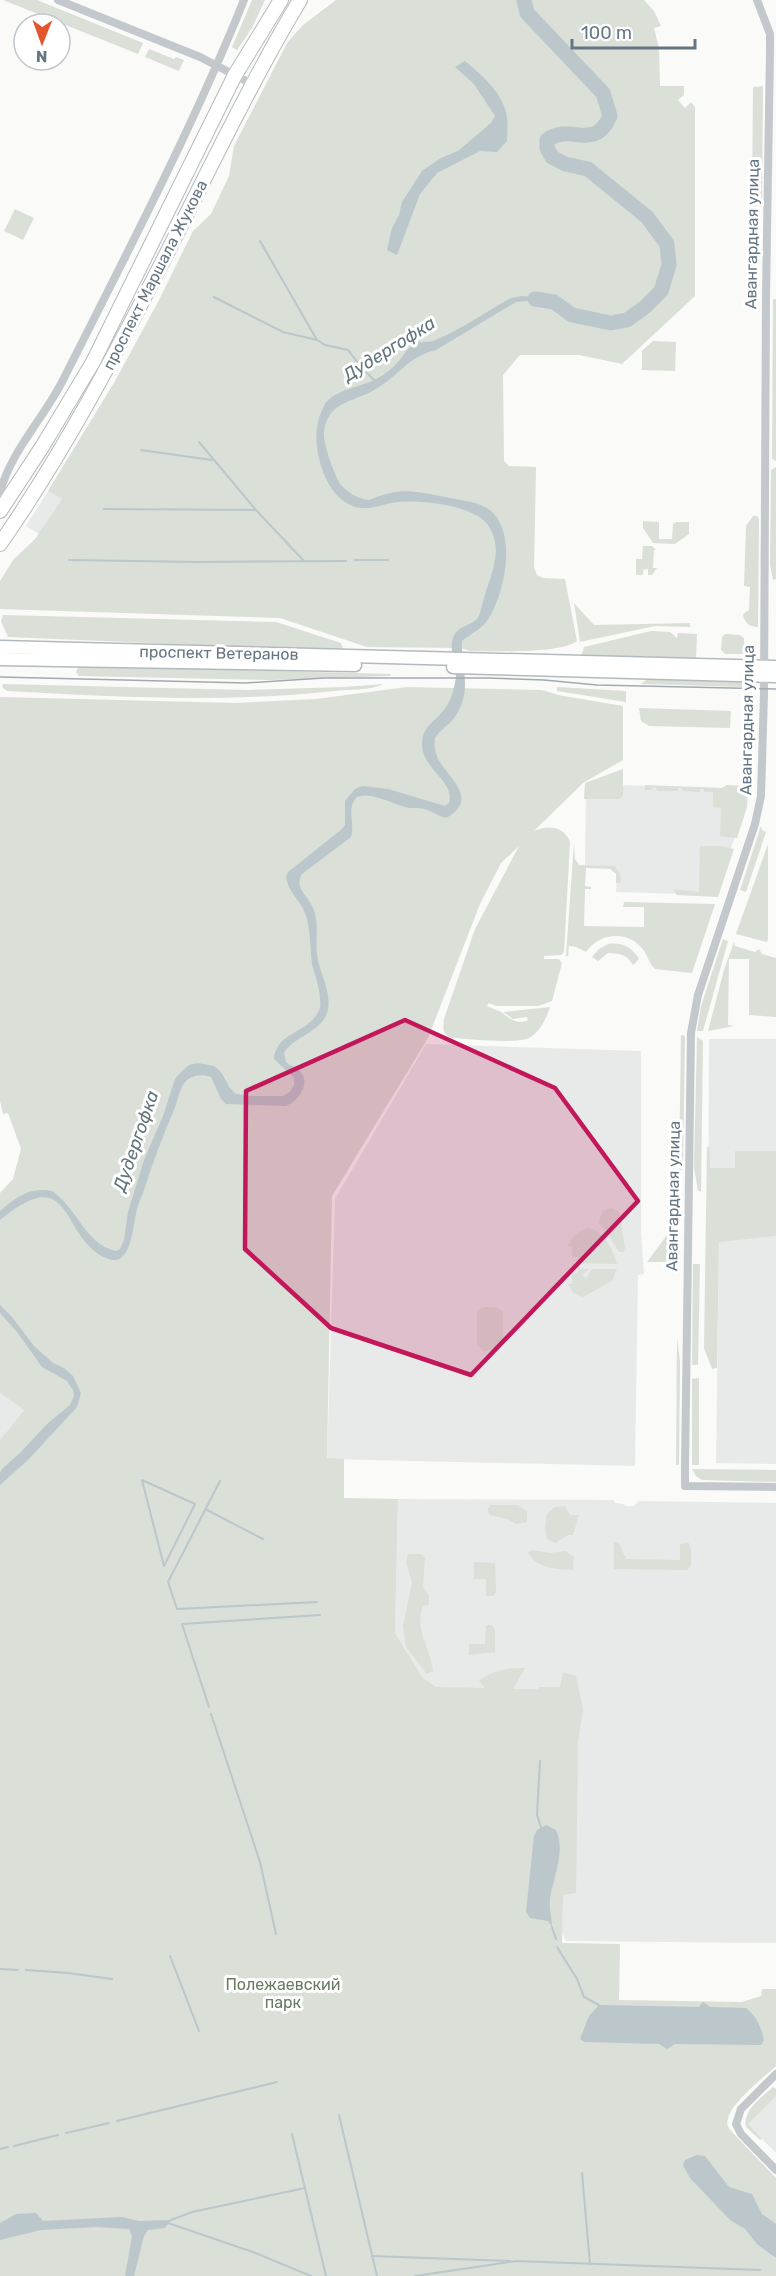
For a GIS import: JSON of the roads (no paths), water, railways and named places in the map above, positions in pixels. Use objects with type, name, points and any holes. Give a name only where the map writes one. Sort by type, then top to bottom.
[{"type":"main road","name":"проспект Маршала Жукова","points":[[0,506],[42,447],[93,362],[235,75],[281,0]]},
{"type":"main road","name":"проспект Маршала Жукова","points":[[0,544],[58,454],[100,381],[252,84],[300,0]]},
{"type":"main road","name":"проспект Ветеранов","points":[[0,646],[438,663]]},
{"type":"main road","name":"проспект Ветеранов","points":[[0,659],[438,663]]},
{"type":"main road","points":[[438,663],[770,671]]},
{"type":"street","points":[[58,0],[217,66],[252,84]]},
{"type":"street","points":[[0,492],[17,451],[58,390],[217,66],[244,0]]},
{"type":"street","name":"Авангардная улица","points":[[757,0],[770,34],[766,296],[770,671],[760,805],[698,995],[691,1034],[685,1486],[776,1487]]},
{"type":"street","points":[[776,2074],[741,2109],[736,2124],[741,2134],[776,2170]]},
{"type":"waterway","name":"Дудергофка","points":[[524,0],[527,13],[603,93],[610,116],[604,127],[597,133],[556,135],[547,140],[547,148],[552,157],[565,164],[588,169],[647,217],[667,244],[669,265],[661,291],[627,320],[611,323],[572,315],[554,302],[535,299]]},
{"type":"waterway","points":[[260,241],[317,340],[325,345],[348,350],[375,381]]},
{"type":"waterway","points":[[214,297],[283,332],[317,340]]},
{"type":"waterway","points":[[199,442],[256,510],[304,561]]},
{"type":"waterway","points":[[141,450],[212,460]]},
{"type":"waterway","points":[[104,509],[254,510]]},
{"type":"waterway","points":[[69,560],[346,561]]},
{"type":"waterway","points":[[355,560],[388,560]]},
{"type":"waterway","points":[[142,1480],[195,1504],[164,1566],[142,1480]]},
{"type":"waterway","points":[[220,1481],[168,1582],[177,1609],[317,1602]]},
{"type":"waterway","points":[[207,1510],[263,1539]]},
{"type":"waterway","points":[[209,1707],[182,1624],[320,1615]]},
{"type":"waterway","points":[[211,1714],[260,1862],[276,1934]]},
{"type":"waterway","points":[[540,1761],[537,1815],[541,1827]]},
{"type":"waterway","points":[[552,1927],[556,1939]]},
{"type":"waterway","points":[[557,1947],[577,1979],[584,1997],[599,2005]]},
{"type":"waterway","points":[[170,1956],[199,2031]]},
{"type":"waterway","points":[[0,1969],[18,1970]]},
{"type":"waterway","points":[[26,1970],[112,1979]]},
{"type":"waterway","points":[[117,2121],[277,2082]]},
{"type":"waterway","points":[[339,2115],[377,2276]]},
{"type":"waterway","points":[[66,2133],[109,2123]]},
{"type":"waterway","points":[[292,2134],[326,2276]]},
{"type":"waterway","points":[[14,2146],[58,2135]]},
{"type":"waterway","points":[[0,2149],[8,2147]]},
{"type":"waterway","points":[[582,2173],[590,2264]]},
{"type":"waterway","points":[[171,2220],[192,2212],[305,2188]]},
{"type":"waterway","points":[[168,2223],[253,2252],[311,2276]]},
{"type":"waterway","points":[[372,2256],[510,2261]]},
{"type":"waterway","points":[[415,2276],[516,2261],[760,2270]]},
{"type":"tram line","points":[[0,677],[246,683],[324,678],[488,678],[597,685],[776,689]]},
{"type":"park label","name":"Полежаевский парк","points":[[283,1993]]}]
